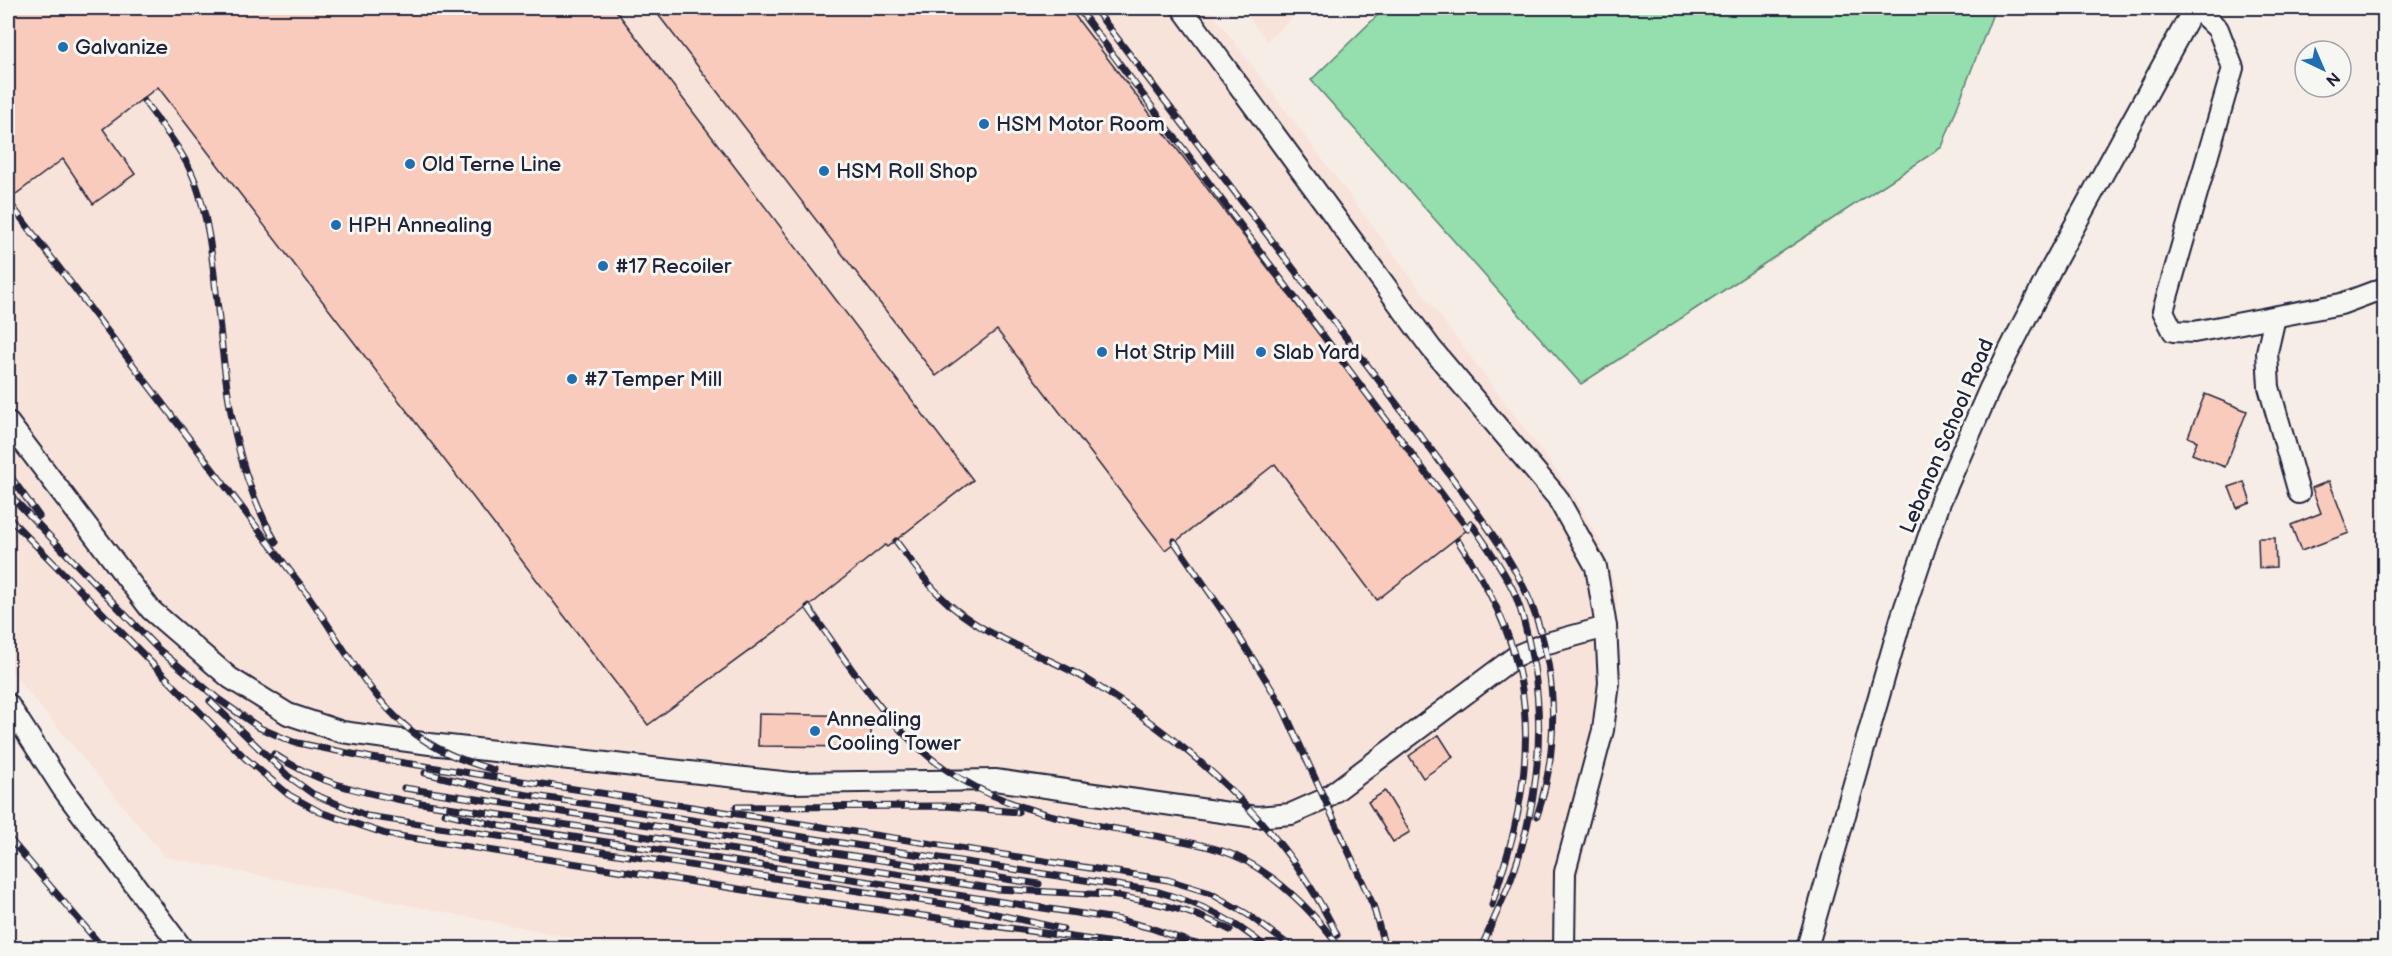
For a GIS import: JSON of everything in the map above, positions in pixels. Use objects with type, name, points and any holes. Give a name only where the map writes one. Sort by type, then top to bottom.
[{"type":"street","points":[[1182,8],[1431,348],[1557,497],[1596,567],[1606,627],[1609,683],[1603,730],[1565,872],[1564,948]]},
{"type":"street","name":"Lebanon School Road","points":[[1806,948],[1901,619],[1940,502],[1995,378],[2052,267],[2195,8],[2218,29],[2234,68],[2163,311],[2173,331],[2194,332],[2341,304],[2385,288]]},
{"type":"street","points":[[2275,317],[2267,352],[2269,387],[2299,492]]},
{"type":"street","points":[[8,422],[151,610],[230,678],[288,714],[342,732],[430,744],[792,783],[995,780],[1257,817],[1291,814],[1325,799],[1516,656],[1544,644],[1606,627]]},
{"type":"street","points":[[8,704],[63,789],[182,948]]},
{"type":"shaded area","points":[[8,8],[1209,8],[1570,489],[1600,540],[1617,593],[1617,714],[1562,948],[624,948],[165,857],[8,668]]},
{"type":"shaded area","points":[[1241,8],[1303,8],[1267,41]]},
{"type":"green space","points":[[1385,8],[1995,8],[1942,147],[1581,384],[1311,80]]},
{"type":"building","points":[[8,8],[614,8],[973,480],[887,547],[885,545],[798,615],[648,725],[158,87],[103,129],[135,174],[93,204],[63,159],[8,200]]},
{"type":"building","points":[[653,8],[1069,8],[1468,529],[1377,600],[1275,464],[1165,550],[997,330],[936,376]]},
{"type":"building","points":[[2205,394],[2247,411],[2225,467],[2192,454],[2197,441],[2188,437]]},
{"type":"building","points":[[2329,481],[2349,533],[2301,551],[2291,525],[2321,513],[2312,488]]},
{"type":"building","points":[[2244,482],[2251,503],[2237,508],[2229,487]]},
{"type":"building","points":[[2258,538],[2275,538],[2276,567],[2259,568]]},
{"type":"building","name":"Annealing Cooling Tower","points":[[759,714],[871,716],[871,747],[758,746]]},
{"type":"building","points":[[1439,735],[1453,757],[1423,778],[1409,756]]},
{"type":"building","points":[[1385,791],[1410,832],[1393,842],[1368,802]]},
{"type":"railway","points":[[1078,8],[1468,529],[1471,523],[1514,592],[1534,667],[1539,721],[1536,776],[1519,856],[1481,948]]},
{"type":"railway","points":[[1094,8],[1430,448],[1483,520],[1522,583],[1543,641],[1552,691],[1553,717],[1549,768],[1537,816]]},
{"type":"railway","points":[[144,101],[172,139],[195,181],[211,250],[227,389],[239,452],[261,512],[276,542]]},
{"type":"railway","points":[[12,206],[300,584],[378,697],[409,729],[428,743],[460,759],[494,770]]},
{"type":"railway","points":[[8,473],[39,516]]},
{"type":"railway","points":[[8,493],[157,648],[218,699],[260,728],[293,742],[372,758],[1168,880],[1210,893],[1247,914],[1293,948]]},
{"type":"railway","points":[[8,517],[245,758],[289,795],[320,812],[386,834],[783,896],[1149,948]]},
{"type":"railway","points":[[896,541],[938,594],[971,621],[1091,682],[1164,733],[1199,761],[1263,824],[1291,859],[1316,896],[1337,935]]},
{"type":"railway","points":[[1174,541],[1230,622],[1282,706],[1373,905],[1385,948]]},
{"type":"railway","points":[[1458,541],[1498,610],[1511,644],[1520,679],[1525,714],[1522,789],[1512,840],[1492,905]]},
{"type":"railway","points":[[808,607],[858,678],[895,724],[937,763],[961,779],[1031,810],[1201,845],[1234,855],[1258,868],[1285,888],[1320,922],[1340,948]]},
{"type":"railway","points":[[210,701],[288,776],[313,794],[367,816],[964,907],[1063,929]]},
{"type":"railway","points":[[274,754],[320,778],[401,800],[996,889],[1107,895]]},
{"type":"railway","points":[[425,773],[496,790],[1156,891],[1215,913],[1241,928],[1267,948]]},
{"type":"railway","points":[[404,788],[1039,884]]},
{"type":"railway","points":[[736,807],[946,806],[1018,812]]},
{"type":"railway","points":[[445,813],[500,826],[1116,919],[1151,928],[1206,948]]},
{"type":"railway","points":[[8,837],[103,948]]},
{"type":"railway","points":[[1098,893],[1183,910],[1230,930]]},
{"type":"place","name":"Galvanize","points":[[63,47]]},
{"type":"place","name":"HSM Motor Room","points":[[984,124]]},
{"type":"place","name":"Old Terne Line","points":[[410,164]]},
{"type":"place","name":"HSM Roll Shop","points":[[824,171]]},
{"type":"place","name":"HPH Annealing","points":[[336,225]]},
{"type":"place","name":"#17 Recoiler","points":[[603,266]]},
{"type":"place","name":"Hot Strip Mill","points":[[1102,352]]},
{"type":"place","name":"Slab Yard","points":[[1261,352]]},
{"type":"place","name":"#7 Temper Mill","points":[[572,379]]},
{"type":"place","name":"Annealing Cooling Tower","points":[[815,731]]}]
